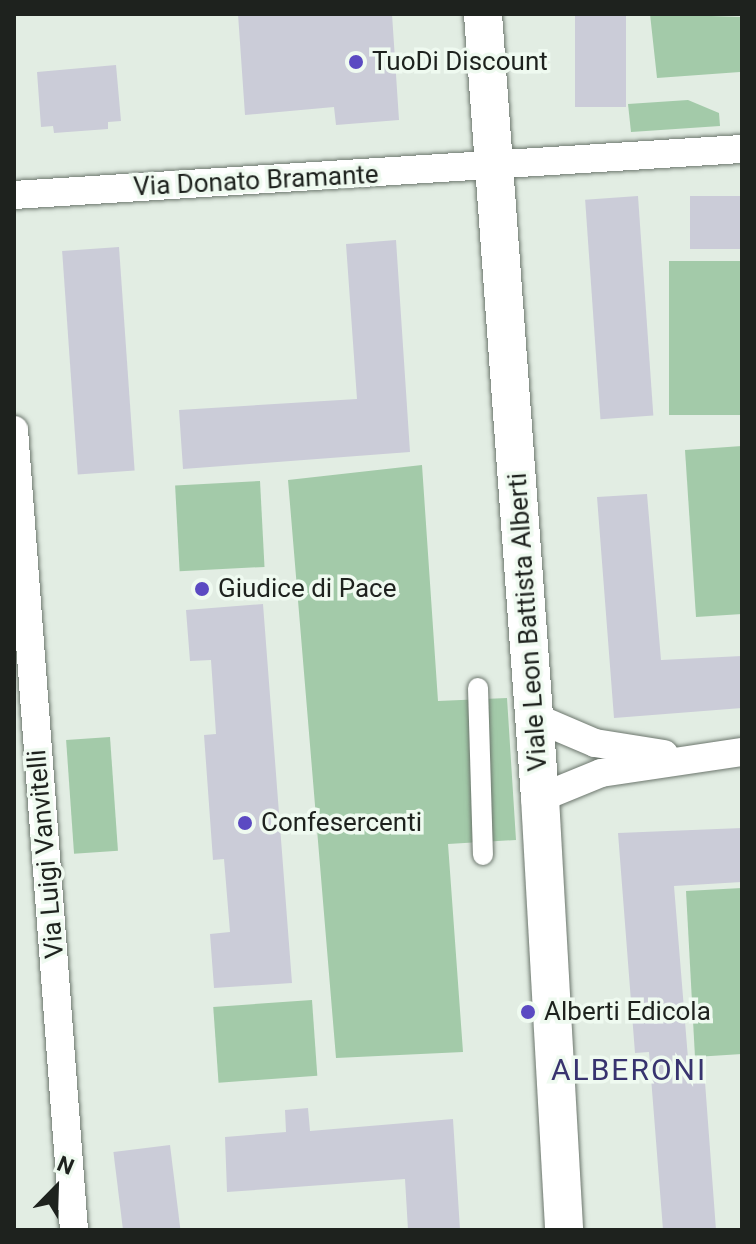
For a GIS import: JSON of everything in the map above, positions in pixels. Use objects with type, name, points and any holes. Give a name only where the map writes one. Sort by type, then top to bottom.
[{"type":"main road","name":"Viale Leon Battista Alberti","points":[[483,14],[498,167],[540,798],[564,1230]]},
{"type":"street","name":"Via Donato Bramante","points":[[14,195],[498,167],[742,149]]},
{"type":"street","name":"Via Luigi Vanvitelli","points":[[14,430],[74,1230]]},
{"type":"street","points":[[478,688],[483,855]]},
{"type":"street","points":[[534,717],[595,743],[684,757]]},
{"type":"street","points":[[540,798],[601,773],[684,757],[742,752]]},
{"type":"green space","points":[[650,14],[742,17],[742,91],[740,72],[657,78]]},
{"type":"green space","points":[[688,100],[719,113],[720,126],[631,132],[628,104]]},
{"type":"green space","points":[[669,261],[742,261],[742,415],[669,415]]},
{"type":"green space","points":[[742,446],[742,614],[696,617],[685,450]]},
{"type":"green space","points":[[422,465],[438,701],[507,698],[516,840],[448,844],[463,1052],[336,1058],[288,480]]},
{"type":"green space","points":[[260,481],[265,567],[180,571],[175,485]]},
{"type":"green space","points":[[110,737],[118,851],[74,854],[66,740]]},
{"type":"green space","points":[[742,888],[742,1054],[695,1057],[686,891]]},
{"type":"green space","points":[[312,1000],[317,1076],[219,1083],[213,1007]]},
{"type":"building","points":[[238,14],[392,14],[399,120],[336,125],[334,107],[245,115]]},
{"type":"building","points":[[575,14],[626,14],[626,107],[575,107]]},
{"type":"building","points":[[116,65],[121,121],[108,122],[108,129],[54,133],[53,126],[41,127],[37,72]]},
{"type":"building","points":[[638,196],[653,415],[600,419],[585,200]]},
{"type":"building","points":[[690,196],[742,196],[742,249],[690,249]]},
{"type":"building","points":[[396,240],[410,452],[183,469],[179,410],[357,399],[346,244]]},
{"type":"building","points":[[119,247],[135,470],[78,474],[62,251]]},
{"type":"building","points":[[647,494],[661,660],[742,656],[742,708],[614,718],[597,497]]},
{"type":"building","name":"Confesercenti","points":[[263,604],[292,983],[214,988],[210,934],[230,932],[224,859],[213,860],[204,735],[216,734],[211,660],[190,661],[186,610]]},
{"type":"building","points":[[742,828],[742,882],[674,886],[690,1083],[705,1082],[716,1230],[663,1230],[649,1052],[635,1053],[618,833]]},
{"type":"building","points":[[308,1108],[310,1131],[453,1119],[460,1230],[408,1230],[405,1179],[227,1192],[225,1137],[286,1132],[285,1110]]},
{"type":"building","points":[[170,1145],[180,1230],[123,1230],[113,1152]]},
{"type":"place","name":"TuoDi Discount","points":[[356,62]]},
{"type":"place","name":"Giudice di Pace","points":[[202,589]]},
{"type":"place","name":"Confesercenti","points":[[245,823]]},
{"type":"place","name":"Alberti Edicola","points":[[528,1012]]},
{"type":"district","name":"ALBERONI","points":[[629,1070]]}]
